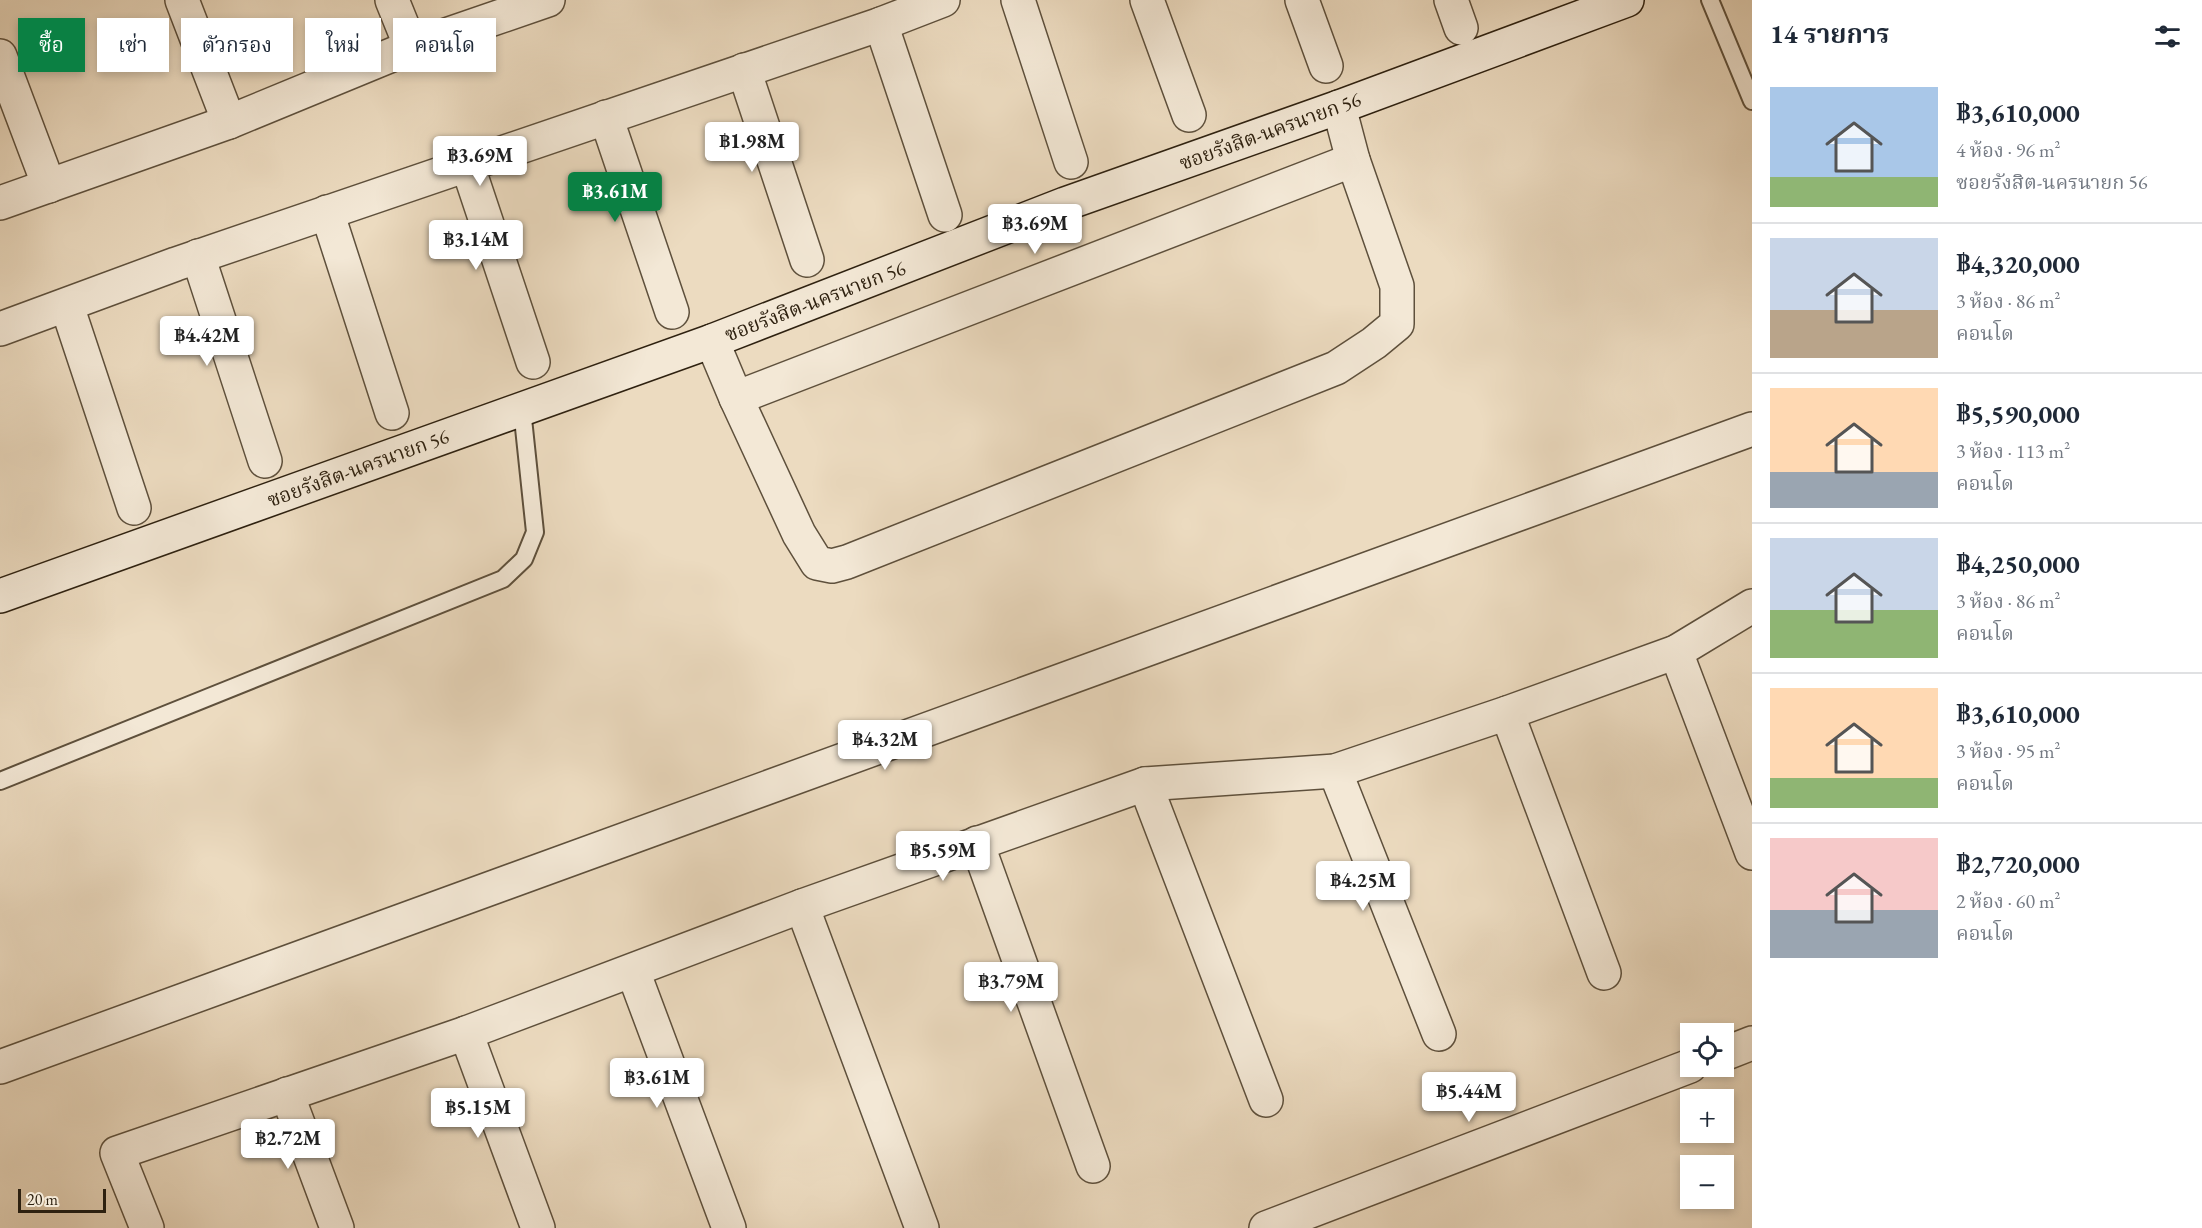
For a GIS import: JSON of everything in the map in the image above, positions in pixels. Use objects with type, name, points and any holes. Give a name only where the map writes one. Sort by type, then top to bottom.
[{"type":"street","points":[[182,0],[229,122]]},
{"type":"street","points":[[392,0],[399,18]]},
{"type":"street","points":[[496,18],[548,0]]},
{"type":"street","points":[[0,329],[198,256],[881,24],[943,0]]},
{"type":"street","points":[[1018,0],[1071,162]]},
{"type":"street","points":[[1147,0],[1189,115]]},
{"type":"street","points":[[1302,0],[1326,66]]},
{"type":"street","name":"ซอยรังสิต-นครนายก 56","points":[[0,596],[712,341],[1065,204],[1339,107],[1627,0]]},
{"type":"street","points":[[881,24],[945,215]]},
{"type":"street","points":[[0,203],[229,122],[393,54]]},
{"type":"street","points":[[0,56],[50,186]]},
{"type":"street","points":[[744,70],[807,260]]},
{"type":"street","points":[[712,341],[799,534],[817,563],[832,566],[847,562],[1336,368],[1374,343],[1397,324],[1397,286],[1353,160],[1339,107]]},
{"type":"street","points":[[606,117],[672,312]]},
{"type":"street","points":[[736,398],[1353,160]]},
{"type":"street","points":[[467,164],[533,362]]},
{"type":"street","points":[[327,212],[392,412]]},
{"type":"street","points":[[198,256],[265,461]]},
{"type":"street","points":[[67,306],[134,508]]},
{"type":"street","points":[[0,1067],[1752,429]]},
{"type":"street","points":[[147,1228],[117,1153],[466,1032],[802,906],[1145,784],[1335,771],[1507,713],[1676,652],[1752,606]]},
{"type":"street","points":[[1676,652],[1752,853]]},
{"type":"street","points":[[1507,713],[1604,973]]},
{"type":"street","points":[[1335,771],[1439,1034]]},
{"type":"street","points":[[1145,784],[1266,1100]]},
{"type":"street","points":[[977,843],[1093,1166]]},
{"type":"street","points":[[802,906],[922,1228]]},
{"type":"street","points":[[633,971],[729,1228]]},
{"type":"street","points":[[466,1032],[538,1228]]},
{"type":"street","points":[[1734,1050],[1752,1043]]},
{"type":"street","points":[[1266,1228],[1680,1070]]},
{"type":"street","points":[[287,1095],[338,1228]]},
{"type":"lane","points":[[1710,0],[1752,101]]},
{"type":"lane","points":[[0,782],[503,579],[524,559],[536,532],[522,409]]}]
